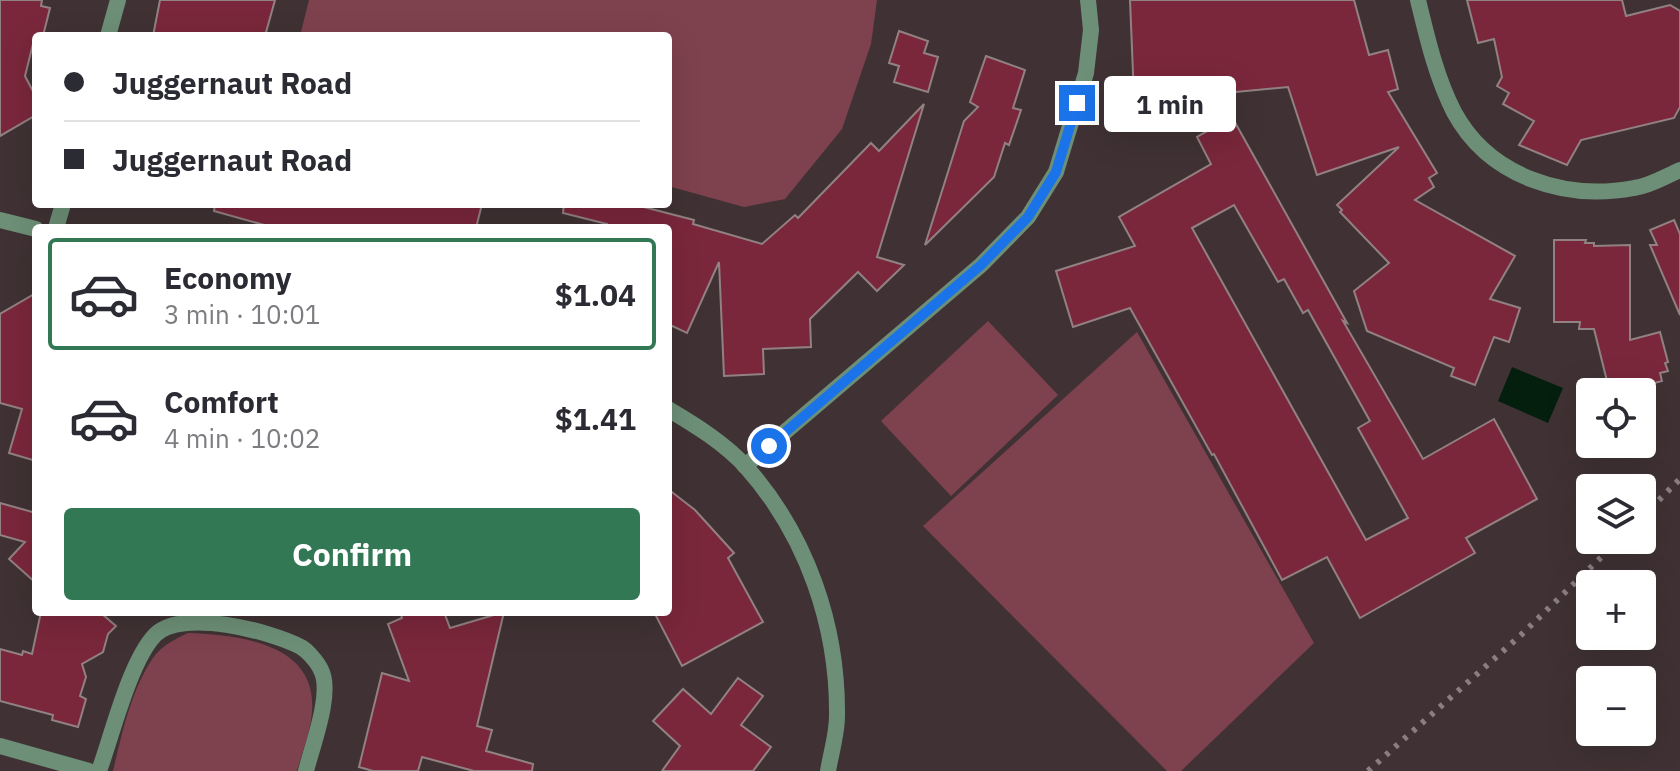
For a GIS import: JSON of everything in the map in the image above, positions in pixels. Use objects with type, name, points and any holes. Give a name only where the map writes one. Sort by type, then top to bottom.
[{"type":"street","points":[[109,32],[118,0]]},
{"type":"street","points":[[745,466],[981,265],[1028,217],[1056,172],[1086,73],[1091,30],[1088,0]]},
{"type":"street","points":[[1418,0],[1431,52],[1455,112],[1484,152],[1533,182],[1582,193],[1637,188],[1680,170]]},
{"type":"street","points":[[0,220],[32,228]]},
{"type":"street","points":[[672,412],[745,466],[785,518],[820,593],[833,658],[837,718],[828,771]]},
{"type":"street","points":[[99,771],[137,665],[156,634],[183,621],[205,621],[279,638],[304,649],[322,670],[326,691],[306,771]]},
{"type":"street","points":[[0,746],[89,771]]},
{"type":"shaded area","points":[[309,0],[877,0],[871,44],[842,129],[785,199],[744,207],[672,187],[672,32],[301,32]]},
{"type":"shaded area","points":[[988,321],[1058,395],[951,496],[881,421]]},
{"type":"shaded area","points":[[1137,332],[1314,643],[1181,771],[1167,771],[923,526]]},
{"type":"shaded area","points":[[1512,367],[1563,388],[1548,423],[1498,401]]},
{"type":"shaded area","points":[[188,633],[230,636],[271,647],[302,670],[310,688],[312,711],[297,771],[113,771],[128,713],[145,671],[160,650]]},
{"type":"building","points":[[0,0],[42,0],[41,6],[50,8],[44,32],[32,32],[32,48],[25,76],[32,89],[32,117],[0,136]]},
{"type":"building","points":[[160,0],[275,0],[266,32],[154,32]]},
{"type":"building","points":[[1130,0],[1354,0],[1369,55],[1388,50],[1398,89],[1388,92],[1437,173],[1429,178],[1434,187],[1415,200],[1515,256],[1490,299],[1520,308],[1509,342],[1494,337],[1475,385],[1451,376],[1454,368],[1367,331],[1354,291],[1389,263],[1340,212],[1342,210],[1337,205],[1399,147],[1317,175],[1288,87],[1134,97]]},
{"type":"building","points":[[1467,0],[1622,0],[1626,16],[1670,5],[1680,11],[1680,107],[1674,118],[1581,140],[1567,165],[1519,145],[1534,121],[1503,104],[1509,93],[1497,86],[1502,77],[1494,39],[1478,43]]},
{"type":"building","points":[[899,31],[928,41],[924,53],[938,57],[928,92],[894,82],[899,66],[889,63]]},
{"type":"building","points":[[986,56],[1025,70],[1013,108],[1021,110],[1009,145],[1005,143],[994,177],[925,245],[964,121],[978,107],[970,102]]},
{"type":"building","points":[[924,104],[877,257],[904,265],[877,291],[858,272],[810,319],[811,347],[763,349],[764,374],[724,376],[719,262],[687,333],[672,326],[672,224],[607,224],[563,213],[564,208],[648,208],[694,220],[693,224],[762,244],[795,215],[798,218],[871,143],[879,151]]},
{"type":"building","points":[[1232,117],[1347,323],[1343,321],[1423,459],[1494,419],[1537,499],[1466,538],[1475,553],[1360,618],[1327,557],[1282,580],[1130,308],[1073,327],[1056,271],[1135,246],[1119,217],[1211,164],[1197,137]],"holes":[[[1234,205],[1278,282],[1284,279],[1303,313],[1308,310],[1370,421],[1358,428],[1408,518],[1366,540],[1192,228]]]},
{"type":"building","points":[[214,208],[481,208],[477,224],[261,224],[214,211]]},
{"type":"building","points":[[1674,220],[1680,234],[1680,315],[1650,245],[1657,245],[1650,230]]},
{"type":"building","points":[[1554,240],[1586,240],[1585,243],[1594,243],[1594,246],[1630,245],[1630,340],[1660,332],[1668,371],[1660,373],[1662,381],[1656,383],[1656,378],[1606,378],[1594,329],[1579,329],[1580,322],[1554,322]]},
{"type":"building","points":[[32,295],[32,460],[9,453],[22,409],[0,403],[0,314]]},
{"type":"building","points":[[672,492],[695,510],[734,553],[728,558],[763,622],[682,666],[656,616],[672,616]]},
{"type":"building","points":[[0,503],[32,512],[32,579],[9,559],[25,542],[0,535]]},
{"type":"building","points":[[40,616],[104,616],[116,626],[108,634],[103,652],[82,664],[86,677],[80,696],[86,699],[78,727],[52,720],[53,715],[0,701],[0,649],[22,655],[23,651],[32,654]]},
{"type":"building","points":[[446,616],[450,628],[490,616],[503,616],[477,726],[492,730],[486,751],[533,764],[532,771],[474,771],[422,757],[418,771],[373,771],[359,767],[382,673],[409,681],[388,624],[402,618]]},
{"type":"building","points":[[738,678],[763,696],[741,725],[771,747],[753,771],[662,771],[680,746],[653,721],[683,689],[711,714]]},
{"type":"railway","points":[[1656,503],[1680,479]]},
{"type":"railway","points":[[1368,771],[1521,635],[1605,554]]},
{"type":"route","points":[[769,446],[981,265],[1028,217],[1056,172],[1077,103]]}]
